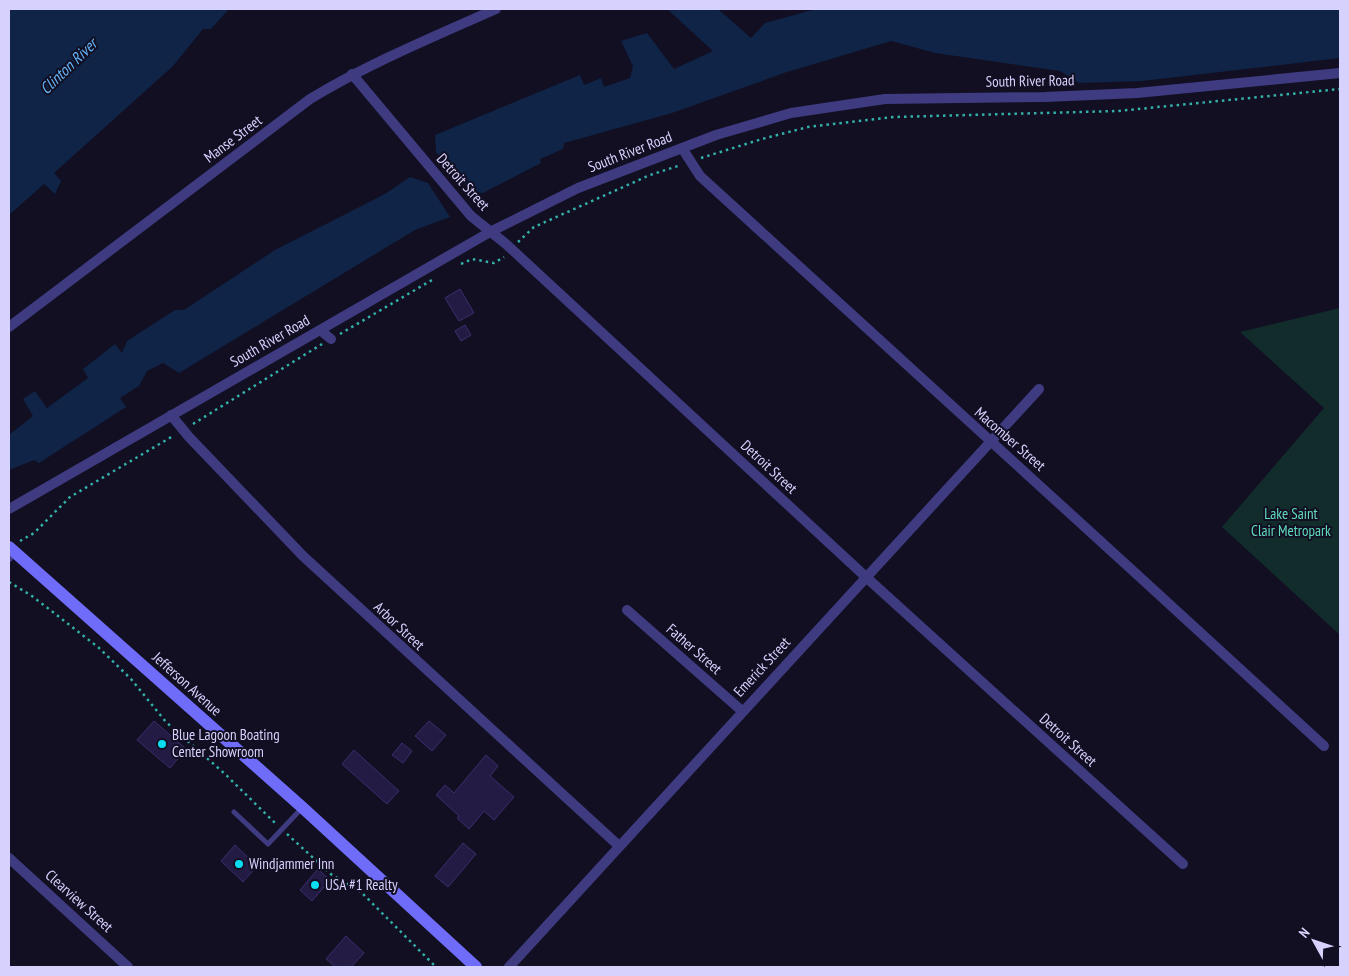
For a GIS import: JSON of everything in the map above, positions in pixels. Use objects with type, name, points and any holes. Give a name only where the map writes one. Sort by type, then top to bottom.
[{"type":"street","name":"Manse Street","points":[[9,327],[302,105],[352,74],[496,9]]},
{"type":"street","name":"South River Road","points":[[9,508],[490,232],[578,188],[716,135],[791,113],[885,99],[1045,97],[1137,93],[1340,73]]},
{"type":"street","name":"Detroit Street","points":[[352,74],[471,216],[511,249],[867,578],[1184,864]]},
{"type":"street","name":"Macomber Street","points":[[682,148],[700,176],[989,442],[1081,521],[1324,746]]},
{"type":"street","points":[[320,330],[332,339]]},
{"type":"street","name":"Emerick Street","points":[[509,967],[1039,389]]},
{"type":"street","name":"Arbor Street","points":[[171,415],[303,556],[619,846]]},
{"type":"street","name":"Jefferson Avenue","points":[[10,552],[303,808],[476,967]]},
{"type":"street","name":"Father Street","points":[[627,610],[742,711]]},
{"type":"street","name":"Clearview Street","points":[[9,858],[128,967]]},
{"type":"lane","points":[[234,812],[268,844],[303,808]]},
{"type":"path","points":[[455,267],[472,259],[494,264],[501,260],[534,226],[650,175],[762,138],[808,128],[894,117],[1118,111],[1340,89]]},
{"type":"path","points":[[10,552],[34,533],[70,497],[438,277]]},
{"type":"path","points":[[9,582],[32,596],[98,647],[131,679],[166,722],[225,774],[282,830],[332,875],[361,892],[436,967]]},
{"type":"green space","name":"Lake Saint Clair Metropark","points":[[1340,308],[1340,635],[1222,527],[1324,408],[1240,332]]},
{"type":"water","name":"Clinton River","points":[[9,9],[229,9],[211,29],[203,29],[173,66],[54,173],[61,181],[55,194],[44,184],[9,215]]},
{"type":"water","points":[[667,9],[718,9],[751,38],[765,23],[816,9],[1340,9],[1340,58],[1142,81],[1079,83],[1060,71],[935,53],[891,41],[784,73],[672,113],[564,143],[563,149],[540,159],[541,163],[483,193],[472,192],[436,152],[435,135],[580,75],[584,85],[601,78],[604,87],[630,78],[633,66],[621,41],[647,33],[674,69],[713,51]]},
{"type":"water","points":[[410,177],[428,183],[450,217],[415,230],[179,373],[163,363],[147,371],[139,386],[120,398],[126,407],[39,463],[34,460],[9,470],[9,435],[33,416],[23,399],[35,391],[47,408],[88,378],[83,369],[115,344],[122,353],[127,341],[175,310],[184,310],[275,250],[385,194]]},
{"type":"building","points":[[460,289],[474,313],[459,321],[445,298]]},
{"type":"building","points":[[465,325],[471,335],[461,341],[455,331]]},
{"type":"building","name":"Blue Lagoon Boating Center Showroom","points":[[154,721],[186,749],[170,768],[137,740]]},
{"type":"building","points":[[429,721],[446,735],[432,751],[415,736]]},
{"type":"building","points":[[402,743],[412,751],[403,763],[392,755]]},
{"type":"building","points":[[354,750],[399,791],[387,804],[342,764]]},
{"type":"building","points":[[486,755],[498,766],[490,776],[514,797],[494,820],[484,811],[469,829],[457,818],[459,816],[436,795],[445,785],[454,793]]},
{"type":"building","points":[[463,843],[476,854],[448,887],[435,876]]},
{"type":"building","name":"Windjammer Inn","points":[[235,845],[257,866],[243,882],[221,861]]},
{"type":"building","name":"USA #1 Realty","points":[[318,869],[330,880],[312,901],[300,890]]},
{"type":"building","points":[[346,936],[364,953],[351,967],[336,967],[326,959]]},
{"type":"place","name":"Blue Lagoon Boating Center Showroom","points":[[162,744]]},
{"type":"place","name":"Windjammer Inn","points":[[239,864]]},
{"type":"place","name":"USA #1 Realty","points":[[315,885]]}]
